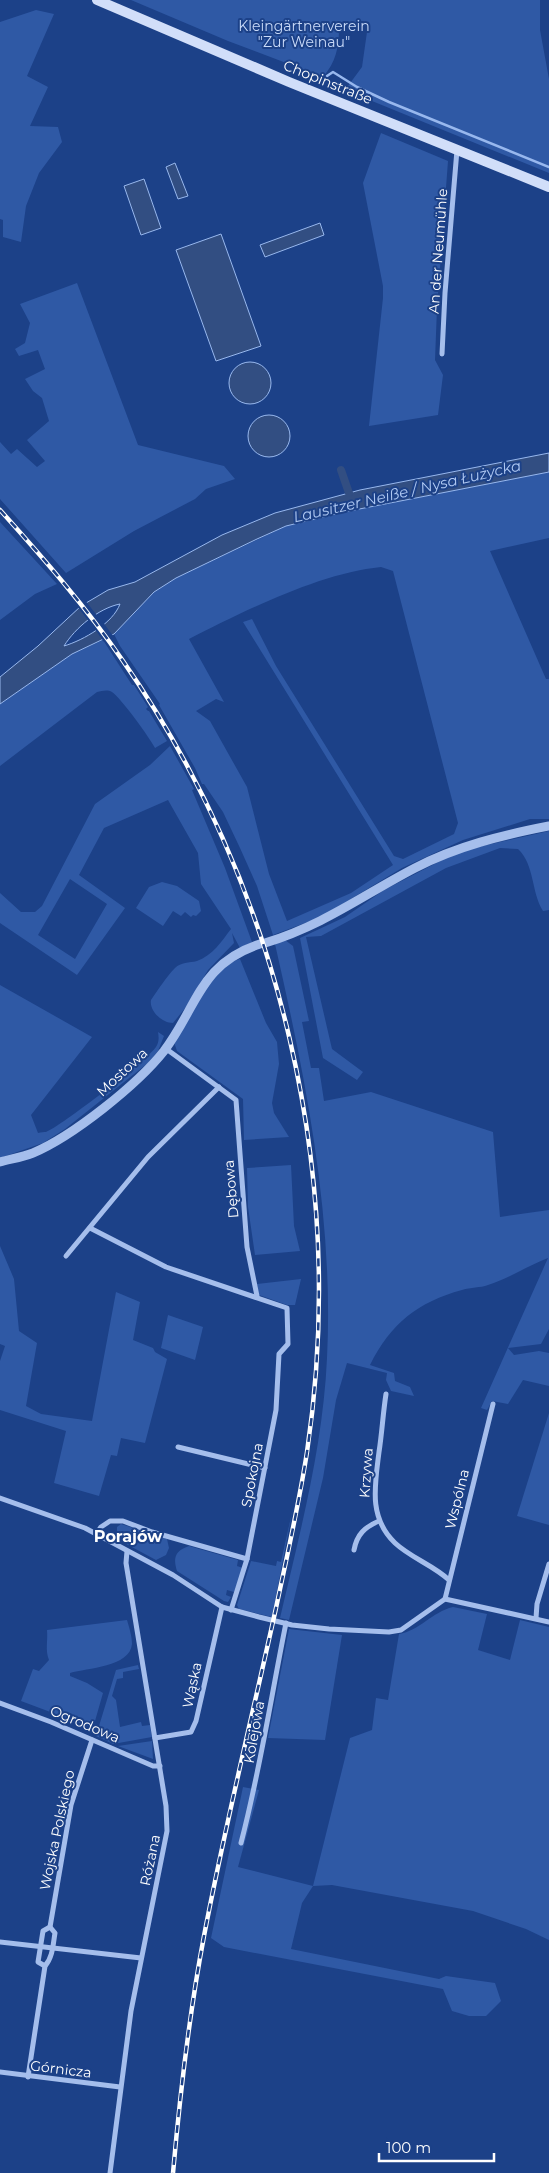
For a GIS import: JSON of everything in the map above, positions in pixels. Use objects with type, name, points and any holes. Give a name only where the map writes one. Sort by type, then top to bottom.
[{"type":"main road","name":"Chopinstraße","points":[[97,0],[289,82],[549,187]]},
{"type":"street","name":"An der Neumühle","points":[[442,354],[457,150]]},
{"type":"street","name":"Mostowa","points":[[0,1162],[32,1153],[57,1141],[104,1107],[145,1073],[166,1048],[212,973],[233,956],[324,920],[415,868],[458,849],[506,834],[549,826]]},
{"type":"street","name":"Dębowa","points":[[166,1048],[236,1100],[247,1247],[257,1296]]},
{"type":"street","points":[[66,1256],[148,1157],[220,1088]]},
{"type":"street","points":[[90,1228],[166,1267],[257,1296]]},
{"type":"street","name":"Spokojna","points":[[231,1610],[247,1559],[276,1410],[279,1354],[288,1344],[287,1308],[257,1296]]},
{"type":"street","name":"Krzywa","points":[[386,1394],[374,1499],[380,1521],[400,1548],[420,1562],[439,1571],[449,1580]]},
{"type":"street","name":"Wspólna","points":[[445,1599],[493,1404]]},
{"type":"street","points":[[178,1446],[265,1468]]},
{"type":"street","points":[[0,1498],[97,1533],[174,1575],[222,1607],[286,1624],[329,1629],[389,1632],[401,1630],[445,1599],[549,1622]]},
{"type":"street","points":[[97,1533],[105,1523],[117,1520],[123,1521],[167,1537],[247,1559]]},
{"type":"street","points":[[354,1550],[357,1539],[362,1532],[380,1521]]},
{"type":"street","name":"Różana","points":[[110,2173],[131,2011],[167,1831],[166,1806],[160,1766],[126,1563],[127,1551]]},
{"type":"street","points":[[536,1618],[549,1564]]},
{"type":"street","name":"Wąska","points":[[155,1738],[191,1732],[196,1720],[222,1607]]},
{"type":"street","name":"Kolejowa","points":[[241,1843],[256,1786],[265,1728],[286,1624]]},
{"type":"street","name":"Ogrodowa","points":[[0,1703],[51,1722],[153,1766],[160,1766]]},
{"type":"street","name":"Wojska Polskiego","points":[[53,1947],[55,1933],[50,1927],[71,1805],[92,1740]]},
{"type":"street","name":"Wojska Polskiego","points":[[40,1946],[43,1931],[50,1927]]},
{"type":"street","points":[[0,1942],[141,1958]]},
{"type":"street","points":[[40,1946],[38,1962],[45,1966]]},
{"type":"street","points":[[28,2077],[45,1966],[50,1961],[53,1947]]},
{"type":"street","name":"Górnicza","points":[[0,2072],[120,2088]]},
{"type":"green space","name":"Kleingärtnerverein \"Zur Weinau\"","points":[[131,0],[540,0],[540,30],[549,79],[549,173],[345,90],[362,67],[368,25],[339,28],[336,54],[331,66],[323,77],[228,41]]},
{"type":"green space","points":[[36,10],[54,14],[27,76],[48,87],[30,126],[58,127],[62,142],[39,173],[26,206],[21,242],[3,237],[3,220],[0,219],[0,22]]},
{"type":"green space","points":[[381,133],[448,161],[435,360],[443,375],[438,415],[369,426],[383,286],[363,183]]},
{"type":"green space","points":[[77,283],[138,445],[224,466],[235,479],[206,489],[195,499],[134,531],[66,573],[0,499],[0,442],[11,454],[17,449],[37,467],[45,461],[27,440],[49,421],[42,398],[33,391],[25,379],[45,369],[38,350],[19,356],[15,349],[25,343],[30,323],[20,304]]},
{"type":"green space","points":[[549,472],[549,538],[490,551],[546,679],[549,679],[549,819],[530,819],[463,840],[402,868],[321,917],[273,935],[257,886],[223,812],[204,784],[202,784],[160,704],[120,646],[114,634],[154,592],[176,578],[286,526],[344,512]],"holes":[[[381,567],[393,571],[458,823],[454,834],[403,859],[394,856],[276,666],[252,619],[243,622],[393,865],[351,893],[287,921],[269,874],[247,787],[210,721],[196,711],[216,699],[224,702],[189,639],[258,605],[308,585],[357,571]]]},
{"type":"green space","points":[[0,522],[57,584],[35,594],[0,620]]},
{"type":"green space","points":[[103,640],[148,707],[146,709],[167,741],[155,748],[122,702],[112,692],[106,690],[97,692],[0,766],[0,704],[72,654]]},
{"type":"green space","points":[[170,746],[194,789],[192,790],[225,868],[252,942],[240,948],[232,933],[234,943],[208,970],[186,1007],[173,1023],[157,1016],[152,1008],[151,1000],[165,979],[177,966],[197,961],[208,955],[231,929],[201,884],[198,853],[168,800],[104,828],[79,875],[125,908],[77,975],[0,923],[0,893],[21,912],[35,912],[42,906],[95,804],[150,765]],"holes":[[[70,879],[107,904],[75,959],[38,935]]]},
{"type":"green space","points":[[549,831],[549,910],[543,911],[539,904],[530,871],[523,855],[518,849],[500,848],[446,868],[321,936],[306,937],[332,1049],[363,1072],[357,1080],[323,1058],[300,938],[345,917],[384,890],[446,858],[473,848]]},
{"type":"green space","points":[[162,882],[177,886],[199,901],[201,911],[196,916],[193,915],[191,917],[185,912],[181,916],[173,911],[163,926],[136,908],[149,887]]},
{"type":"green space","points":[[285,940],[293,946],[309,1021],[302,1022],[311,1068],[319,1068],[324,1101],[371,1092],[493,1132],[500,1217],[549,1210],[549,1329],[541,1344],[508,1348],[514,1355],[539,1351],[549,1353],[549,1386],[523,1380],[508,1404],[492,1401],[487,1410],[481,1408],[548,1258],[496,1282],[462,1290],[432,1301],[407,1316],[397,1326],[378,1350],[370,1365],[394,1373],[395,1381],[410,1387],[414,1396],[391,1391],[386,1380],[387,1373],[347,1363],[336,1400],[323,1478],[289,1620],[280,1618],[316,1457],[325,1391],[328,1306],[322,1201],[315,1150],[297,1046],[275,944]]},
{"type":"green space","points":[[240,959],[266,1023],[277,1042],[279,1064],[272,1103],[274,1113],[289,1137],[244,1140],[243,1099],[177,1051],[174,1042],[211,982],[230,963]]},
{"type":"green space","points":[[0,985],[92,1037],[31,1115],[38,1133],[46,1132],[54,1127],[103,1092],[150,1054],[158,1043],[158,1032],[164,1036],[158,1051],[148,1063],[65,1129],[43,1143],[0,1158]]},
{"type":"green space","points":[[291,1165],[294,1226],[300,1251],[255,1255],[248,1207],[247,1168]]},
{"type":"green space","points":[[0,1246],[14,1279],[19,1331],[37,1343],[26,1406],[41,1414],[92,1421],[116,1292],[140,1302],[133,1340],[153,1348],[155,1352],[167,1359],[145,1443],[121,1438],[117,1456],[111,1455],[99,1496],[54,1483],[66,1431],[0,1410],[0,1361],[5,1346],[0,1344]]},
{"type":"green space","points":[[301,1279],[295,1305],[287,1305],[259,1295],[257,1284]]},
{"type":"green space","points":[[168,1315],[203,1327],[195,1360],[161,1348]]},
{"type":"green space","points":[[549,1413],[549,1525],[517,1516]]},
{"type":"green space","points":[[293,1508],[272,1617],[239,1609],[237,1605],[251,1561],[276,1566],[277,1561],[281,1562]]},
{"type":"green space","points":[[121,1524],[167,1539],[169,1548],[166,1555],[156,1560],[117,1539],[117,1527]]},
{"type":"green space","points":[[189,1546],[238,1560],[237,1566],[243,1568],[234,1592],[227,1590],[226,1595],[231,1597],[228,1602],[177,1571],[176,1555]]},
{"type":"green space","points":[[453,1607],[487,1614],[478,1650],[510,1660],[520,1620],[549,1627],[549,1940],[526,1929],[473,1911],[332,1885],[313,1886],[350,1738],[372,1730],[376,1698],[388,1700],[399,1634],[413,1629],[445,1609]]},
{"type":"green space","points":[[127,1620],[132,1644],[124,1658],[107,1665],[70,1673],[70,1676],[87,1683],[103,1693],[93,1728],[21,1701],[33,1669],[39,1671],[49,1660],[47,1630]]},
{"type":"green space","points":[[289,1629],[342,1635],[325,1740],[268,1738]]},
{"type":"green space","points":[[138,1665],[139,1669],[123,1672],[123,1678],[117,1679],[112,1696],[116,1700],[120,1727],[141,1722],[142,1726],[150,1725],[152,1737],[113,1744],[96,1736],[116,1670]]},
{"type":"green space","points":[[152,1741],[153,1759],[118,1746]]},
{"type":"green space","points":[[243,1787],[259,1790],[238,1867],[313,1886],[302,1903],[291,1949],[439,1979],[446,1976],[495,1983],[501,2001],[486,2016],[469,2016],[452,2011],[443,1989],[224,1947],[211,1938]]},
{"type":"water","points":[[175,163],[188,196],[178,199],[166,167]]},
{"type":"water","points":[[144,179],[161,228],[141,235],[124,186]]},
{"type":"water","points":[[320,223],[324,235],[265,257],[260,245]]},
{"type":"water","points":[[221,234],[261,346],[216,361],[176,250]]},
{"type":"water","points":[[254,362],[262,365],[268,371],[271,383],[268,395],[262,401],[246,404],[238,401],[232,395],[229,379],[232,371],[238,365]]},
{"type":"water","points":[[273,415],[281,418],[287,424],[290,436],[287,448],[281,454],[265,457],[257,454],[251,448],[248,432],[251,424],[257,418]]},
{"type":"water","name":"Lausitzer Neiße / Nysa Łużycka","points":[[549,453],[549,472],[344,512],[286,526],[257,539],[176,578],[154,592],[114,634],[72,654],[0,704],[0,677],[38,646],[81,606],[108,590],[135,582],[222,535],[275,513],[360,490]],"holes":[[[120,604],[116,611],[97,630],[80,640],[64,646],[74,632],[96,614]]]},
{"type":"pier","points":[[85,600],[98,617],[90,623],[77,606]]},
{"type":"pier","points":[[102,621],[114,637],[104,642],[94,628]]},
{"type":"waterway","points":[[327,76],[333,72],[357,87],[389,102],[549,167]]},
{"type":"waterway","name":"Lausitzer Neiße / Nysa Łużycka","points":[[341,470],[349,493]]},
{"type":"railway","points":[[0,510],[64,584],[123,661],[178,749],[224,842],[261,939],[290,1039],[308,1141],[318,1244],[317,1348],[307,1452],[289,1550],[204,1936],[186,2054],[173,2173]]},
{"type":"district","name":"Porajów","points":[[128,1536]]}]
